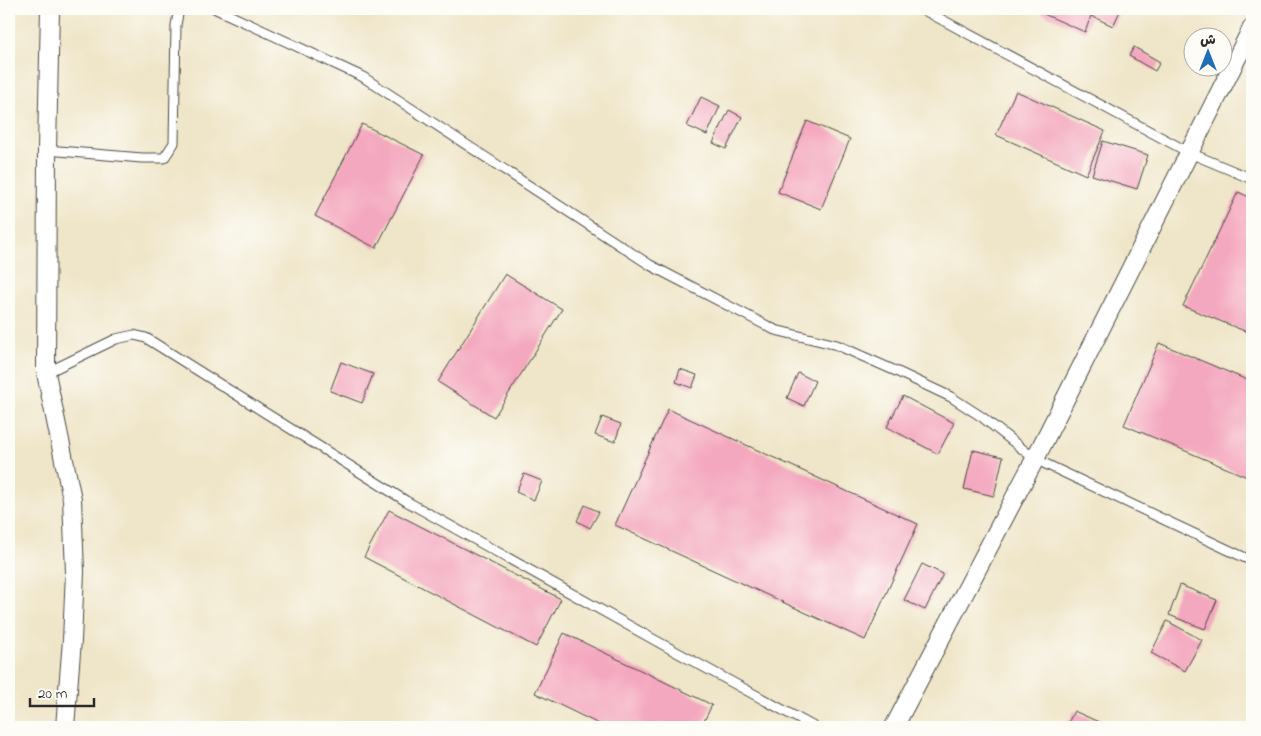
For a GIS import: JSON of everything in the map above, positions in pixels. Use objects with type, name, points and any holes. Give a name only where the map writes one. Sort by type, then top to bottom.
[{"type":"street","points":[[50,9],[46,373],[72,499],[75,572],[65,727]]},
{"type":"street","points":[[894,727],[1035,459],[1252,28]]},
{"type":"lane","points":[[47,150],[142,158],[164,158],[174,144],[176,25],[179,9]]},
{"type":"lane","points":[[216,9],[363,77],[650,265],[775,330],[837,345],[951,397],[982,417],[1035,459],[1252,561]]},
{"type":"lane","points":[[922,9],[1190,153],[1252,179]]},
{"type":"lane","points":[[46,373],[116,340],[134,335],[146,338],[406,501],[660,644],[814,727]]},
{"type":"building","points":[[1032,9],[1121,9],[1113,26],[1091,16],[1085,32]]},
{"type":"building","points":[[1134,47],[1160,62],[1155,71],[1129,56]]},
{"type":"building","points":[[1016,91],[1105,131],[1086,175],[996,135]]},
{"type":"building","points":[[701,97],[720,106],[707,135],[687,126]]},
{"type":"building","points":[[729,110],[742,117],[726,149],[713,143]]},
{"type":"building","points":[[807,121],[850,139],[821,209],[778,192]]},
{"type":"building","points":[[362,124],[424,155],[376,248],[315,216]]},
{"type":"building","points":[[1103,141],[1148,155],[1137,189],[1092,175]]},
{"type":"building","points":[[1238,192],[1252,198],[1252,334],[1183,306]]},
{"type":"building","points":[[505,274],[562,309],[494,417],[438,382]]},
{"type":"building","points":[[1159,343],[1252,382],[1252,479],[1124,425]]},
{"type":"building","points":[[341,362],[373,374],[362,403],[330,391]]},
{"type":"building","points":[[680,369],[697,375],[692,388],[676,382]]},
{"type":"building","points":[[798,373],[815,381],[804,406],[787,398]]},
{"type":"building","points":[[903,396],[954,423],[938,454],[887,427]]},
{"type":"building","points":[[668,409],[918,524],[865,640],[615,525]]},
{"type":"building","points":[[602,417],[621,424],[615,442],[595,435]]},
{"type":"building","points":[[973,450],[1003,457],[994,496],[964,489]]},
{"type":"building","points":[[524,474],[542,481],[534,500],[516,492]]},
{"type":"building","points":[[585,505],[599,512],[590,528],[577,521]]},
{"type":"building","points":[[389,510],[561,599],[536,647],[364,557]]},
{"type":"building","points":[[922,564],[943,574],[925,610],[904,600]]},
{"type":"building","points":[[1180,585],[1217,600],[1205,629],[1169,615]]},
{"type":"building","points":[[1167,621],[1202,640],[1185,671],[1151,653]]},
{"type":"building","points":[[564,633],[712,705],[701,727],[605,727],[535,693]]},
{"type":"building","points":[[1074,711],[1110,727],[1066,727]]}]
